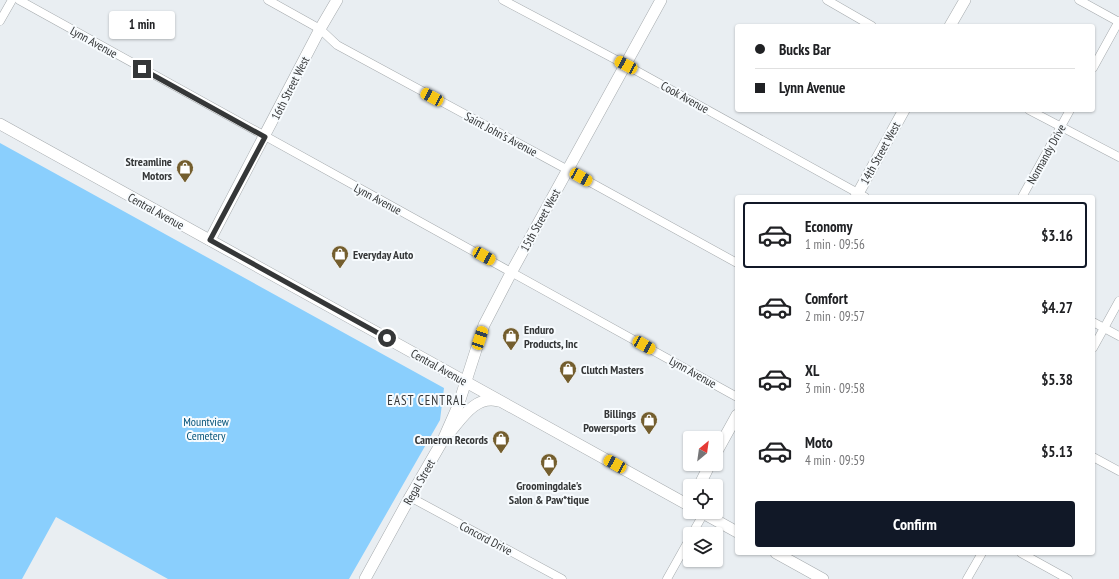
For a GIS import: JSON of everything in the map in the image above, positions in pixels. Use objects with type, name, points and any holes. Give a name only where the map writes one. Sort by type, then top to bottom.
[{"type":"street","points":[[0,22],[12,0]]},
{"type":"street","name":"Lynn Avenue","points":[[19,0],[265,137],[512,271],[735,396]]},
{"type":"street","name":"Saint John's Avenue","points":[[268,0],[320,29],[337,45],[735,262]]},
{"type":"street","name":"16th Street West","points":[[210,240],[320,29],[337,0]]},
{"type":"street","name":"Cook Avenue","points":[[503,0],[626,65],[858,195]]},
{"type":"street","name":"15th Street West","points":[[465,382],[484,325],[512,271],[661,0]]},
{"type":"street","points":[[827,0],[869,24]]},
{"type":"street","points":[[951,24],[965,0]]},
{"type":"street","points":[[1080,0],[1119,22],[1095,64]]},
{"type":"street","name":"14th Street West","points":[[861,195],[903,112]]},
{"type":"street","points":[[1033,112],[1119,157]]},
{"type":"street","name":"Normandy Drive","points":[[1023,195],[1069,112]]},
{"type":"street","name":"Central Avenue","points":[[0,124],[465,382],[683,500]]},
{"type":"street","points":[[1095,344],[1119,301]]},
{"type":"street","points":[[1095,323],[1119,336]]},
{"type":"street","name":"Regal Street","points":[[365,579],[410,496],[443,440],[458,406],[465,382]]},
{"type":"street","points":[[443,440],[469,410],[478,403],[488,400],[496,400],[507,404]]},
{"type":"street","points":[[723,440],[735,419]]},
{"type":"street","points":[[1095,458],[1119,471]]},
{"type":"street","name":"Concord Drive","points":[[410,496],[562,579]]},
{"type":"street","points":[[713,519],[735,531]]},
{"type":"street","points":[[667,579],[683,550]]},
{"type":"street","points":[[780,555],[823,579]]},
{"type":"street","points":[[967,579],[981,555]]},
{"type":"street","points":[[1025,555],[1068,579]]},
{"type":"green space","name":"Mountview Cemetery","points":[[0,143],[444,388],[440,420],[349,579],[168,579],[56,517],[22,579],[0,579]]},
{"type":"place","name":"Streamline Motors","points":[[185,183]]},
{"type":"place","name":"Everyday Auto","points":[[340,269]]},
{"type":"place","name":"Enduro Products, Inc","points":[[511,351]]},
{"type":"place","name":"Clutch Masters","points":[[568,384]]},
{"type":"place","name":"Billings Powersports","points":[[649,435]]},
{"type":"place","name":"Cameron Records","points":[[501,454]]},
{"type":"place","name":"Groomingdale's Salon & Paw*tique","points":[[549,477]]},
{"type":"district","name":"EAST CENTRAL","points":[[427,400]]},
{"type":"route","points":[[142,69],[265,137],[210,240],[387,338]]}]
